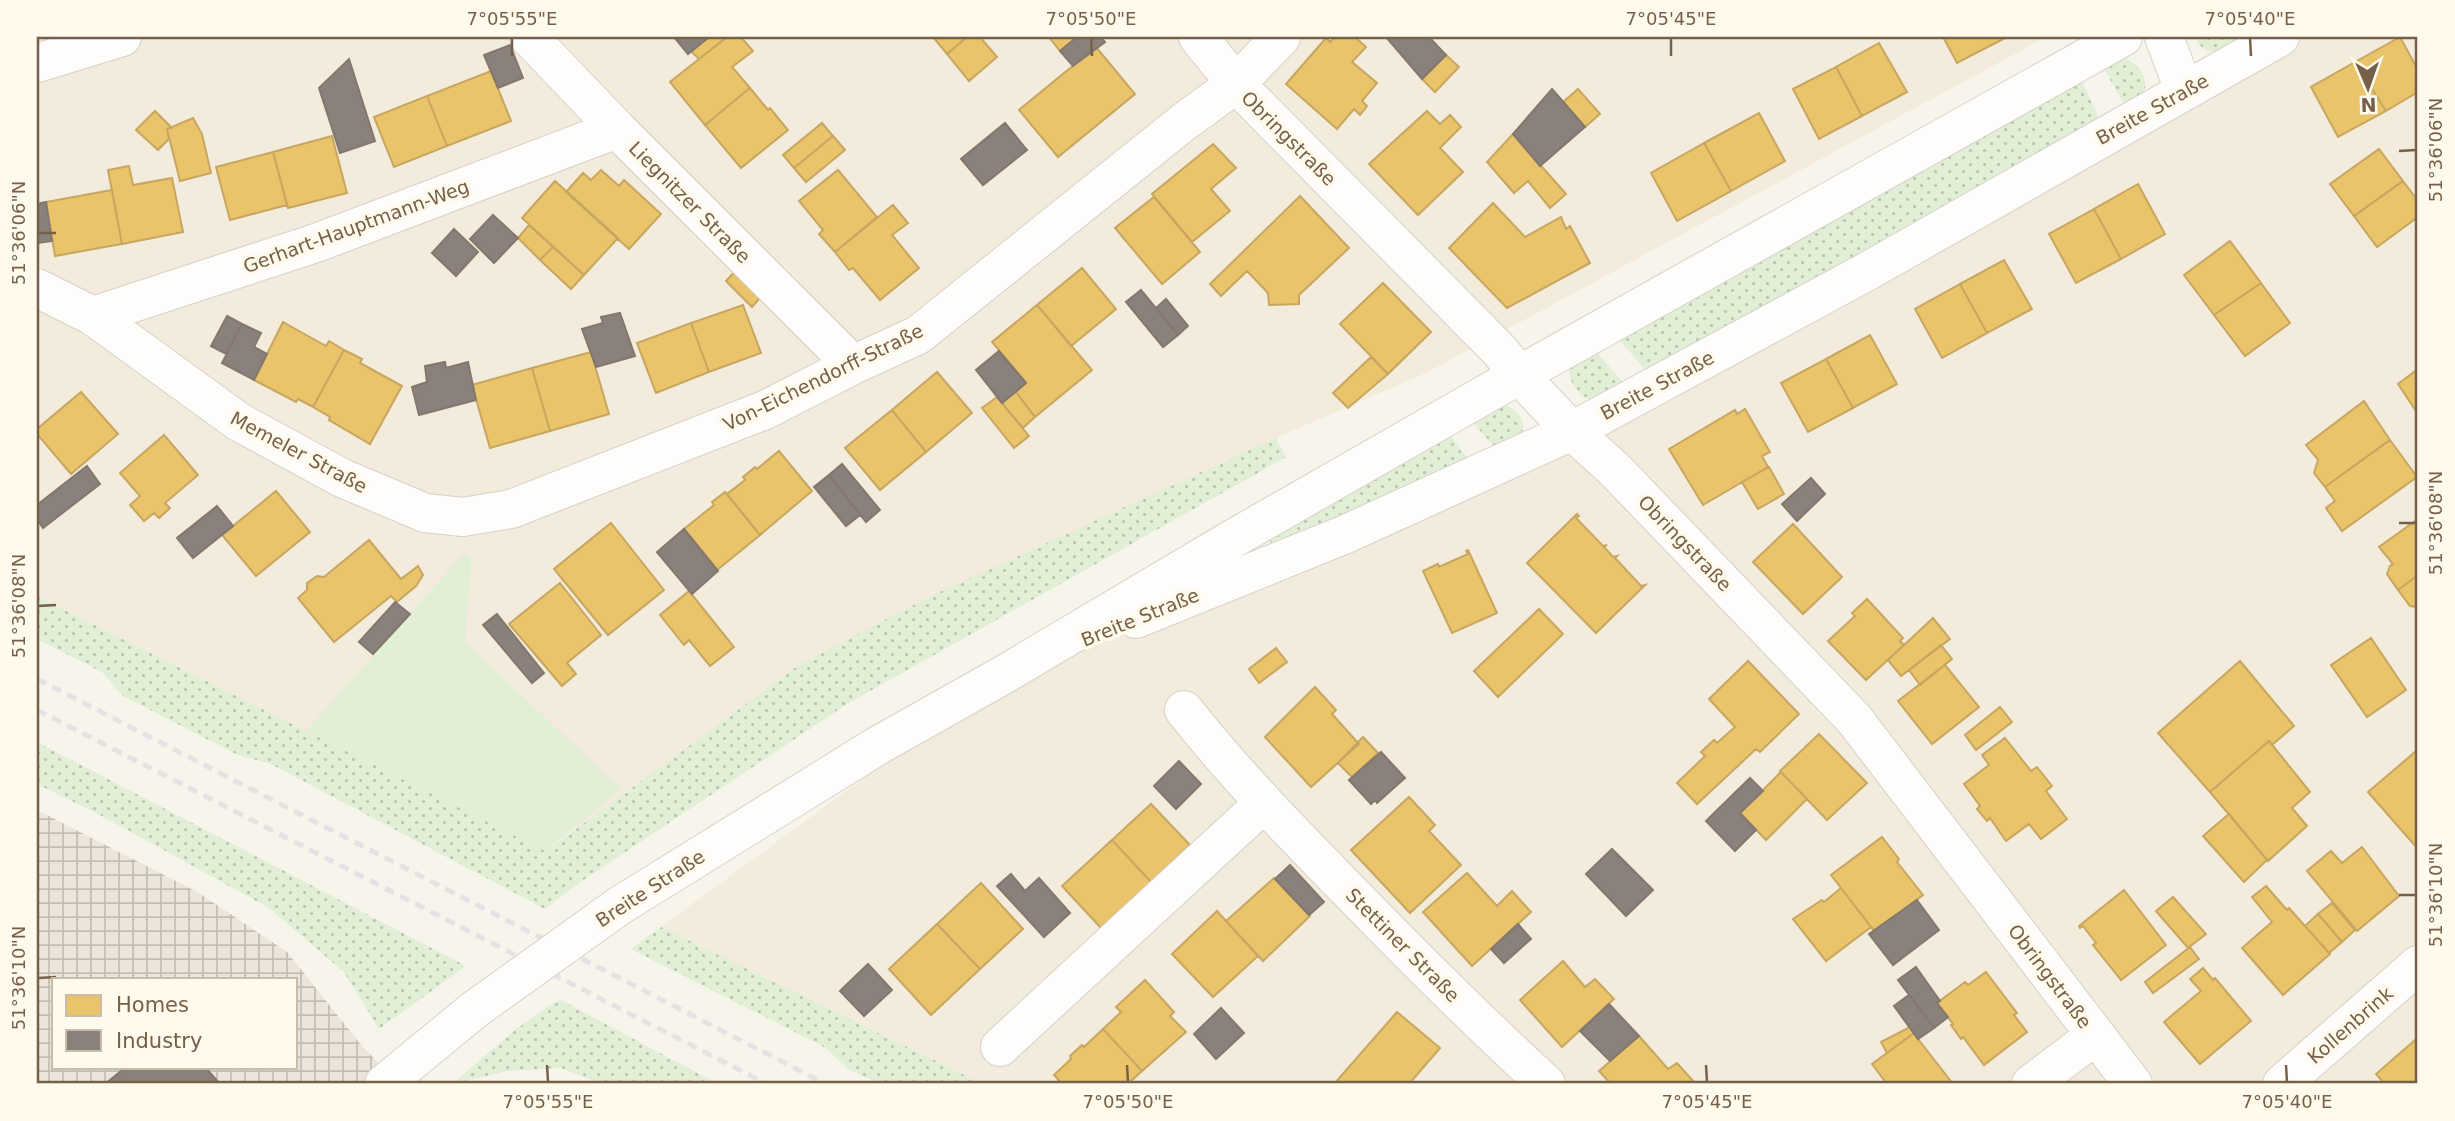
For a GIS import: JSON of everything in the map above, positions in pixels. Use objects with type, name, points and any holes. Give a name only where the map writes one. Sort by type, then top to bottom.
[{"type":"street","points":[[37,63],[122,37]]},
{"type":"street","name":"Liegnitzer Straße","points":[[529,37],[853,365]]},
{"type":"street","name":"Obringstraße","points":[[1198,37],[1236,84],[1483,334],[1518,375],[1572,431],[1615,470],[1854,719],[2133,1084]]},
{"type":"street","name":"Von-Eichendorff-Straße","points":[[511,509],[765,410],[918,335],[1185,121],[1236,84],[1282,37]]},
{"type":"street","name":"Breite Straße","points":[[384,1084],[474,1010],[619,905],[877,746],[1518,375],[2123,37]]},
{"type":"street","points":[[2164,37],[2184,90]]},
{"type":"street","name":"Breite Straße","points":[[1005,674],[1346,534],[1572,431],[1866,272],[2280,37]]},
{"type":"street","name":"Gerhart-Hauptmann-Weg","points":[[93,316],[317,243],[617,129]]},
{"type":"street","name":"Memeler Straße","points":[[37,288],[93,316],[239,422],[342,478],[425,513],[463,517],[511,509]]},
{"type":"street","name":"Stettiner Straße","points":[[1184,710],[1263,804],[1408,952],[1546,1084]]},
{"type":"street","points":[[1000,1047],[1263,804]]},
{"type":"street","name":"Kollenbrink","points":[[2282,1084],[2418,965]]},
{"type":"street","points":[[2031,1084],[2096,1035]]},
{"type":"shaded area","points":[[37,37],[2046,37],[1428,372],[1276,438],[931,596],[799,665],[545,851],[37,596]]},
{"type":"shaded area","points":[[2280,37],[2418,37],[2418,1084],[983,1084],[661,927],[1005,674],[1346,534]]},
{"type":"shaded area","points":[[37,810],[199,893],[287,952],[362,1046],[399,1084],[37,1084]]},
{"type":"green space","points":[[2195,37],[2258,37],[2215,52],[2200,46]]},
{"type":"green space","points":[[2122,57],[2141,70],[2145,81],[2142,95],[2127,110],[2101,63]]},
{"type":"green space","points":[[2080,76],[2101,123],[1649,374],[1616,336]]},
{"type":"green space","points":[[1593,348],[1628,388],[1594,402],[1576,389],[1570,377],[1572,363]]},
{"type":"green space","points":[[1498,402],[1514,409],[1523,422],[1519,437],[1500,453],[1469,418]]},
{"type":"green space","points":[[1446,430],[1473,465],[1276,550],[1263,531]]},
{"type":"green space","points":[[1276,438],[1286,457],[847,704],[579,883],[545,909],[271,764],[238,755],[123,696],[102,672],[37,639],[37,596],[546,851],[799,665],[931,596]]},
{"type":"green space","points":[[463,554],[471,558],[465,642],[621,789],[545,851],[307,730]]},
{"type":"green space","points":[[37,742],[466,966],[379,1029],[344,972],[269,908],[100,815],[37,784]]},
{"type":"green space","points":[[661,927],[983,1084],[880,1084],[848,1069],[826,1048],[631,949]]},
{"type":"green space","points":[[559,999],[718,1084],[602,1084],[561,1068],[507,1071],[452,1084],[515,1030]]},
{"type":"building: Homes","points":[[709,37],[727,37],[699,59],[691,51]]},
{"type":"building: Homes","points":[[727,37],[741,37],[753,51],[732,67],[750,88],[705,125],[670,82]]},
{"type":"building: Homes","points":[[933,37],[967,37],[947,54]]},
{"type":"building: Homes","points":[[967,37],[980,37],[997,57],[969,81],[947,54]]},
{"type":"building: Homes","points":[[1049,37],[1077,37],[1060,51]]},
{"type":"building: Homes","points":[[1335,37],[1355,37],[1366,47],[1352,62],[1377,83],[1362,101],[1367,106],[1360,115],[1354,109],[1337,129],[1286,84],[1326,38],[1330,42]]},
{"type":"building: Homes","points":[[1943,37],[2007,37],[1957,63]]},
{"type":"building: Homes","points":[[2400,37],[2418,70],[2418,92],[2386,111],[2355,62]]},
{"type":"building: Homes","points":[[1879,43],[1907,92],[1862,116],[1836,67]]},
{"type":"building: Homes","points":[[1096,47],[1135,94],[1058,157],[1019,110]]},
{"type":"building: Homes","points":[[1446,55],[1459,67],[1435,92],[1422,79]]},
{"type":"building: Homes","points":[[2355,62],[2386,111],[2338,137],[2311,87]]},
{"type":"building: Homes","points":[[1836,67],[1862,116],[1819,139],[1793,89]]},
{"type":"building: Homes","points":[[491,71],[511,121],[447,146],[427,96]]},
{"type":"building: Homes","points":[[750,88],[788,130],[741,168],[705,125]]},
{"type":"building: Homes","points":[[1578,89],[1600,114],[1585,127],[1563,102]]},
{"type":"building: Homes","points":[[427,96],[447,146],[394,167],[374,117]]},
{"type":"building: Homes","points":[[155,111],[172,128],[167,129],[169,139],[158,150],[136,130]]},
{"type":"building: Homes","points":[[1427,111],[1440,124],[1450,115],[1461,127],[1440,148],[1463,172],[1418,215],[1369,164]]},
{"type":"building: Homes","points":[[1759,113],[1785,161],[1731,191],[1704,143]]},
{"type":"building: Homes","points":[[193,118],[202,134],[211,173],[180,181],[167,129]]},
{"type":"building: Homes","points":[[822,123],[833,136],[794,168],[783,155]]},
{"type":"building: Homes","points":[[1513,134],[1566,194],[1550,208],[1528,181],[1514,193],[1487,162]]},
{"type":"building: Homes","points":[[332,136],[347,193],[288,208],[273,152]]},
{"type":"building: Homes","points":[[833,136],[845,150],[806,182],[794,168]]},
{"type":"building: Homes","points":[[1704,143],[1731,191],[1677,221],[1651,173]]},
{"type":"building: Homes","points":[[1213,144],[1236,168],[1211,189],[1230,211],[1192,242],[1152,194]]},
{"type":"building: Homes","points":[[2379,149],[2403,181],[2354,216],[2330,184]]},
{"type":"building: Homes","points":[[273,152],[287,205],[230,220],[216,167]]},
{"type":"building: Homes","points":[[129,166],[133,185],[172,178],[183,232],[122,244],[108,170]]},
{"type":"building: Homes","points":[[601,170],[619,186],[624,180],[661,214],[629,249],[566,192],[583,173],[591,180]]},
{"type":"building: Homes","points":[[838,170],[877,217],[835,252],[819,234],[823,230],[799,201]]},
{"type":"building: Homes","points":[[555,181],[618,238],[584,275],[522,218]]},
{"type":"building: Homes","points":[[2403,181],[2418,201],[2418,217],[2377,247],[2354,216]]},
{"type":"building: Homes","points":[[2138,184],[2165,234],[2121,259],[2094,209]]},
{"type":"building: Homes","points":[[112,190],[122,244],[55,256],[46,202]]},
{"type":"building: Homes","points":[[1300,196],[1349,248],[1299,295],[1299,304],[1269,305],[1268,293],[1247,271],[1221,296],[1210,284]]},
{"type":"building: Homes","points":[[1154,197],[1200,252],[1162,284],[1115,228]]},
{"type":"building: Homes","points":[[1493,203],[1525,237],[1561,217],[1566,229],[1570,226],[1590,263],[1507,308],[1449,248]]},
{"type":"building: Homes","points":[[893,205],[908,223],[892,235],[919,268],[880,300],[853,268],[849,270],[835,252]]},
{"type":"building: Homes","points":[[2094,209],[2121,259],[2076,283],[2049,234]]},
{"type":"building: Homes","points":[[529,225],[553,247],[540,260],[518,238]]},
{"type":"building: Homes","points":[[2230,241],[2261,283],[2214,315],[2184,275]]},
{"type":"building: Homes","points":[[553,247],[584,275],[571,289],[540,260]]},
{"type":"building: Homes","points":[[2004,260],[2032,309],[1987,333],[1960,284]]},
{"type":"building: Homes","points":[[738,268],[764,293],[752,307],[726,281]]},
{"type":"building: Homes","points":[[1082,268],[1116,309],[1071,346],[1037,305]]},
{"type":"building: Homes","points":[[1383,283],[1431,332],[1388,374],[1340,324]]},
{"type":"building: Homes","points":[[2261,283],[2290,323],[2245,356],[2214,315]]},
{"type":"building: Homes","points":[[1960,284],[1987,333],[1942,358],[1915,309]]},
{"type":"building: Homes","points":[[743,305],[761,353],[709,372],[691,323]]},
{"type":"building: Homes","points":[[1037,305],[1092,370],[1035,417],[1016,392],[1026,383],[992,342]]},
{"type":"building: Homes","points":[[283,322],[326,346],[329,341],[344,350],[313,407],[298,399],[296,402],[254,380]]},
{"type":"building: Homes","points":[[691,323],[709,372],[656,393],[637,343]]},
{"type":"building: Homes","points":[[1870,335],[1897,384],[1853,408],[1826,359]]},
{"type":"building: Homes","points":[[344,350],[362,359],[360,363],[402,386],[370,444],[329,420],[330,417],[313,407]]},
{"type":"building: Homes","points":[[591,352],[609,414],[550,431],[532,368]]},
{"type":"building: Homes","points":[[1371,357],[1388,374],[1348,408],[1333,393]]},
{"type":"building: Homes","points":[[1826,359],[1853,408],[1808,432],[1781,383]]},
{"type":"building: Homes","points":[[532,368],[550,431],[490,448],[472,385]]},
{"type":"building: Homes","points":[[2418,369],[2418,414],[2398,384]]},
{"type":"building: Homes","points":[[937,372],[972,413],[926,452],[892,410]]},
{"type":"building: Homes","points":[[81,392],[118,434],[71,474],[37,434],[37,429]]},
{"type":"building: Homes","points":[[1016,392],[1035,417],[1023,428],[1002,403]]},
{"type":"building: Homes","points":[[997,397],[1029,436],[1014,448],[982,408]]},
{"type":"building: Homes","points":[[2364,401],[2390,440],[2325,487],[2314,473],[2318,460],[2306,445]]},
{"type":"building: Homes","points":[[1745,409],[1770,452],[1762,456],[1768,467],[1703,505],[1669,449],[1735,410],[1737,414]]},
{"type":"building: Homes","points":[[892,410],[926,452],[880,490],[845,448]]},
{"type":"building: Homes","points":[[164,435],[198,475],[165,503],[170,508],[159,518],[154,513],[144,521],[130,505],[140,496],[120,473]]},
{"type":"building: Homes","points":[[2390,440],[2417,477],[2342,531],[2326,508],[2335,501],[2325,487]]},
{"type":"building: Homes","points":[[779,451],[812,491],[760,535],[727,494],[745,480],[743,477],[755,467],[757,469]]},
{"type":"building: Homes","points":[[1769,467],[1784,494],[1758,509],[1742,482]]},
{"type":"building: Homes","points":[[276,491],[310,532],[256,576],[222,535]]},
{"type":"building: Homes","points":[[725,492],[760,535],[717,570],[684,529],[714,505],[712,502]]},
{"type":"building: Homes","points":[[1577,514],[1579,516],[1576,518],[1603,546],[1607,545],[1604,547],[1613,557],[1617,556],[1615,558],[1641,586],[1645,585],[1596,633],[1527,563]]},
{"type":"building: Homes","points":[[2418,519],[2418,575],[2398,590],[2387,574],[2393,564],[2379,547]]},
{"type":"building: Homes","points":[[611,523],[664,590],[608,635],[554,569]]},
{"type":"building: Homes","points":[[1793,524],[1842,577],[1803,614],[1753,562]]},
{"type":"building: Homes","points":[[369,540],[401,579],[418,566],[423,575],[416,586],[397,602],[391,596],[334,642],[298,598],[307,590],[307,583],[317,576],[324,577]]},
{"type":"building: Homes","points":[[1468,550],[1497,613],[1452,633],[1423,571],[1468,554]]},
{"type":"building: Homes","points":[[2418,575],[2418,607],[2410,606],[2398,590]]},
{"type":"building: Homes","points":[[560,583],[601,635],[567,663],[576,674],[562,686],[509,624]]},
{"type":"building: Homes","points":[[689,591],[734,647],[710,666],[689,640],[684,645],[660,615]]},
{"type":"building: Homes","points":[[1867,599],[1903,638],[1900,641],[1904,645],[1866,680],[1828,641],[1855,616],[1852,613]]},
{"type":"building: Homes","points":[[1539,609],[1563,634],[1498,697],[1474,671]]},
{"type":"building: Homes","points":[[1933,618],[1950,639],[1901,676],[1888,660]]},
{"type":"building: Homes","points":[[2371,638],[2406,690],[2367,717],[2331,665]]},
{"type":"building: Homes","points":[[1941,645],[1952,659],[1920,685],[1909,670]]},
{"type":"building: Homes","points":[[1276,648],[1287,662],[1259,683],[1249,669]]},
{"type":"building: Homes","points":[[1748,661],[1799,714],[1760,752],[1756,749],[1697,804],[1677,783],[1705,756],[1701,752],[1714,740],[1717,743],[1735,727],[1709,699]]},
{"type":"building: Homes","points":[[2240,661],[2294,726],[2272,745],[2269,741],[2210,792],[2158,733]]},
{"type":"building: Homes","points":[[1945,665],[1979,707],[1932,744],[1898,701]]},
{"type":"building: Homes","points":[[1315,687],[1336,710],[1332,714],[1359,744],[1311,787],[1265,737]]},
{"type":"building: Homes","points":[[2000,707],[2012,722],[1976,750],[1965,735]]},
{"type":"building: Homes","points":[[1819,734],[1867,783],[1827,820],[1780,771]]},
{"type":"building: Homes","points":[[1363,737],[1378,753],[1352,777],[1338,763]]},
{"type":"building: Homes","points":[[2005,738],[2031,771],[2037,767],[2052,786],[2046,791],[2067,819],[2041,839],[2029,824],[2006,841],[1990,818],[1987,821],[1977,809],[1980,806],[1964,784],[1989,765],[1982,755]]},
{"type":"building: Homes","points":[[2269,741],[2310,792],[2292,808],[2307,826],[2268,861],[2210,792]]},
{"type":"building: Homes","points":[[2415,752],[2418,756],[2418,849],[2368,792]]},
{"type":"building: Homes","points":[[1781,772],[1807,799],[1766,840],[1740,813]]},
{"type":"building: Homes","points":[[1409,797],[1435,825],[1429,831],[1461,865],[1410,913],[1351,850]]},
{"type":"building: Homes","points":[[1151,804],[1190,845],[1151,882],[1112,840]]},
{"type":"building: Homes","points":[[2229,814],[2267,860],[2244,882],[2203,836]]},
{"type":"building: Homes","points":[[1882,837],[1899,859],[1897,862],[1923,895],[1875,932],[1831,875]]},
{"type":"building: Homes","points":[[1112,840],[1151,882],[1101,928],[1062,886]]},
{"type":"building: Homes","points":[[2362,847],[2399,896],[2357,931],[2307,871],[2331,851],[2342,863]]},
{"type":"building: Homes","points":[[1467,873],[1497,906],[1512,891],[1531,912],[1472,966],[1423,912]]},
{"type":"building: Homes","points":[[1274,878],[1310,916],[1263,961],[1226,921]]},
{"type":"building: Homes","points":[[981,883],[1023,929],[980,969],[937,924]]},
{"type":"building: Homes","points":[[2266,886],[2330,954],[2283,995],[2242,948],[2272,922],[2252,897]]},
{"type":"building: Homes","points":[[1841,888],[1871,927],[1826,961],[1793,919],[1822,900],[1824,902]]},
{"type":"building: Homes","points":[[2124,890],[2166,945],[2121,980],[2093,945],[2096,943],[2083,926],[2079,926]]},
{"type":"building: Homes","points":[[2173,897],[2206,934],[2188,948],[2156,911]]},
{"type":"building: Homes","points":[[2332,903],[2355,930],[2342,942],[2318,914]]},
{"type":"building: Homes","points":[[1217,911],[1258,956],[1213,997],[1172,954]]},
{"type":"building: Homes","points":[[2318,914],[2342,942],[2329,953],[2305,926]]},
{"type":"building: Homes","points":[[937,924],[980,969],[931,1015],[889,969]]},
{"type":"building: Homes","points":[[2190,947],[2199,959],[2153,993],[2145,982]]},
{"type":"building: Homes","points":[[1563,961],[1585,987],[1595,979],[1614,999],[1562,1047],[1520,1000]]},
{"type":"building: Homes","points":[[2203,968],[2213,980],[2215,978],[2251,1021],[2200,1064],[2164,1022],[2201,991],[2190,979]]},
{"type":"building: Homes","points":[[1986,972],[2017,1013],[2014,1015],[2027,1032],[1984,1065],[1963,1037],[1961,1039],[1937,1003],[1965,982],[1968,985]]},
{"type":"building: Homes","points":[[1145,980],[1174,1012],[1170,1016],[1186,1032],[1142,1071],[1103,1029],[1121,1012],[1116,1007]]},
{"type":"building: Homes","points":[[1397,1012],[1440,1048],[1409,1084],[1334,1084]]},
{"type":"building: Homes","points":[[1910,1027],[1914,1033],[1887,1053],[1881,1042]]},
{"type":"building: Homes","points":[[1103,1029],[1142,1071],[1128,1084],[1062,1084],[1054,1075],[1071,1059],[1070,1056]]},
{"type":"building: Homes","points":[[1914,1033],[1953,1084],[1887,1084],[1872,1064]]},
{"type":"building: Homes","points":[[1639,1036],[1668,1069],[1677,1063],[1694,1082],[1611,1084],[1599,1071]]},
{"type":"building: Homes","points":[[2415,1040],[2418,1044],[2418,1084],[2385,1084],[2376,1074]]},
{"type":"building: Industry","points":[[674,37],[709,37],[688,54]]},
{"type":"building: Industry","points":[[1077,37],[1101,37],[1105,42],[1073,66],[1060,51]]},
{"type":"building: Industry","points":[[1386,37],[1429,37],[1446,55],[1422,79]]},
{"type":"building: Industry","points":[[510,45],[523,78],[498,88],[484,55]]},
{"type":"building: Industry","points":[[349,59],[375,141],[340,153],[319,88]]},
{"type":"building: Industry","points":[[1552,89],[1585,127],[1540,166],[1513,134]]},
{"type":"building: Industry","points":[[1005,123],[1027,150],[983,185],[961,159]]},
{"type":"building: Industry","points":[[46,202],[52,241],[37,243],[37,204]]},
{"type":"building: Industry","points":[[493,215],[518,238],[494,263],[470,239]]},
{"type":"building: Industry","points":[[454,229],[478,252],[456,276],[432,253]]},
{"type":"building: Industry","points":[[1141,290],[1178,335],[1163,347],[1126,302]]},
{"type":"building: Industry","points":[[1166,299],[1188,326],[1178,335],[1156,308]]},
{"type":"building: Industry","points":[[620,313],[635,356],[596,367],[582,329],[603,323],[601,317]]},
{"type":"building: Industry","points":[[227,316],[242,324],[226,354],[211,346]]},
{"type":"building: Industry","points":[[242,324],[261,333],[254,347],[267,354],[254,380],[222,363]]},
{"type":"building: Industry","points":[[999,351],[1026,383],[1002,403],[976,370]]},
{"type":"building: Industry","points":[[445,362],[446,368],[468,362],[476,400],[419,415],[412,387],[427,382],[425,366]]},
{"type":"building: Industry","points":[[842,464],[880,510],[866,522],[829,475]]},
{"type":"building: Industry","points":[[87,466],[100,484],[43,528],[37,519],[37,505]]},
{"type":"building: Industry","points":[[829,475],[860,515],[846,526],[814,487]]},
{"type":"building: Industry","points":[[1811,478],[1825,494],[1797,521],[1782,504]]},
{"type":"building: Industry","points":[[217,506],[233,526],[193,558],[177,538]]},
{"type":"building: Industry","points":[[684,529],[718,571],[692,594],[657,552]]},
{"type":"building: Industry","points":[[395,602],[410,614],[373,654],[359,642]]},
{"type":"building: Industry","points":[[497,614],[544,673],[532,683],[483,625]]},
{"type":"building: Industry","points":[[1381,752],[1405,778],[1377,803],[1375,800],[1371,804],[1349,780]]},
{"type":"building: Industry","points":[[1179,761],[1201,784],[1176,809],[1154,786]]},
{"type":"building: Industry","points":[[1750,778],[1763,791],[1740,813],[1756,830],[1735,851],[1706,821]]},
{"type":"building: Industry","points":[[1612,849],[1653,890],[1626,916],[1586,874]]},
{"type":"building: Industry","points":[[1290,865],[1324,902],[1309,915],[1275,879]]},
{"type":"building: Industry","points":[[1011,874],[1025,891],[1039,878],[1070,913],[1044,937],[997,886]]},
{"type":"building: Industry","points":[[1917,900],[1939,930],[1893,965],[1869,934]]},
{"type":"building: Industry","points":[[1518,924],[1531,939],[1504,963],[1491,949]]},
{"type":"building: Industry","points":[[868,964],[892,990],[864,1016],[840,991]]},
{"type":"building: Industry","points":[[1916,967],[1948,1017],[1934,1028],[1898,980]]},
{"type":"building: Industry","points":[[1909,995],[1934,1028],[1918,1039],[1894,1006]]},
{"type":"building: Industry","points":[[1609,1004],[1639,1036],[1610,1061],[1580,1031]]},
{"type":"building: Industry","points":[[1221,1008],[1244,1033],[1216,1059],[1194,1034]]},
{"type":"building: Industry","points":[[125,1068],[206,1068],[220,1084],[105,1084]]},
{"type":"railway","points":[[37,679],[826,1084]]},
{"type":"railway","points":[[37,710],[767,1084]]}]
